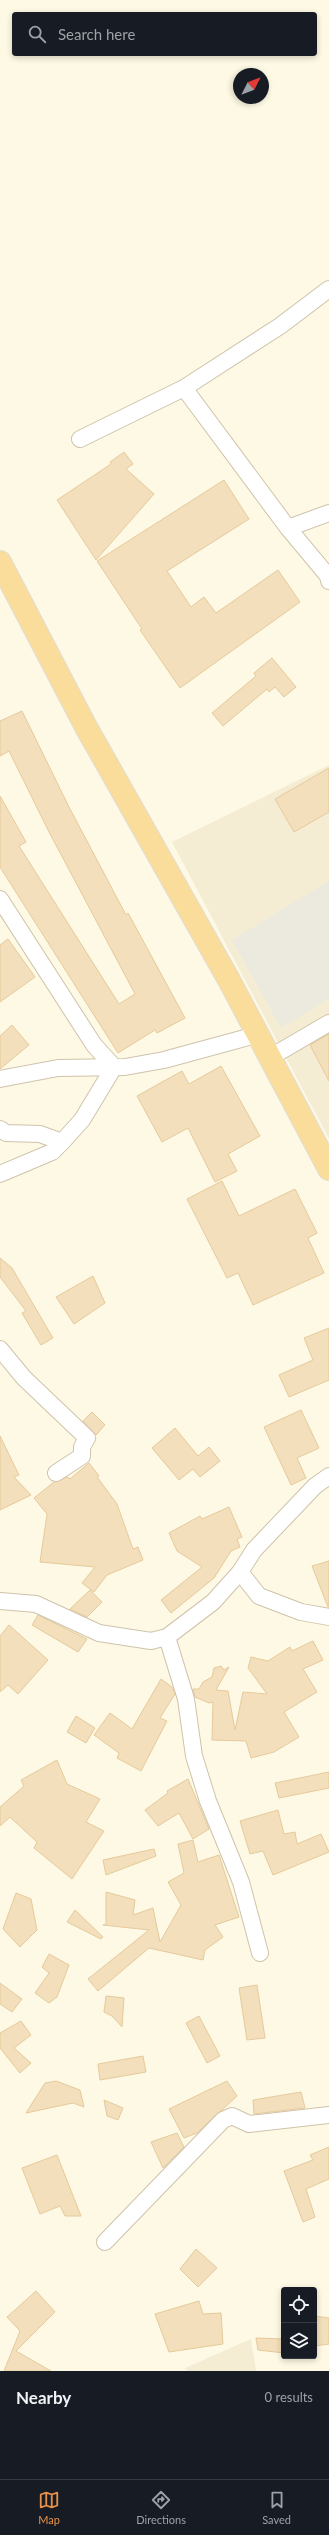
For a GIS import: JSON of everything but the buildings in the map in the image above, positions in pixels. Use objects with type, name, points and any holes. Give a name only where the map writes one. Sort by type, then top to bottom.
[{"type":"highway","points":[[0,562],[86,727],[229,980],[256,1035],[329,1169]]},
{"type":"street","points":[[80,439],[184,388],[280,326],[329,289]]},
{"type":"street","points":[[184,388],[288,528],[328,576],[329,581]]},
{"type":"street","points":[[288,528],[329,513]]},
{"type":"street","points":[[0,899],[94,1045],[114,1067]]},
{"type":"street","points":[[269,1058],[329,1023]]},
{"type":"street","points":[[0,1079],[58,1068],[125,1067],[164,1060],[256,1035]]},
{"type":"street","points":[[0,1174],[52,1152],[82,1120],[114,1067]]},
{"type":"street","points":[[0,1129],[6,1133],[53,1137],[62,1142]]},
{"type":"street","points":[[0,1349],[24,1378],[87,1438],[82,1447],[82,1456],[56,1473]]},
{"type":"street","points":[[0,1601],[36,1604],[99,1633],[151,1641],[167,1637],[212,1602],[240,1572],[254,1550],[315,1486],[329,1476]]},
{"type":"street","points":[[240,1572],[259,1596],[300,1612],[329,1617]]},
{"type":"street","points":[[167,1637],[186,1699],[194,1756],[208,1801],[241,1882],[260,1953]]},
{"type":"street","points":[[105,2242],[223,2120],[232,2116],[249,2124],[329,2115]]},
{"type":"shaded area","points":[[329,765],[329,1139],[172,842]]},
{"type":"shaded area","points":[[329,881],[329,999],[281,1028],[232,940]]},
{"type":"shaded area","points":[[251,2339],[256,2371],[187,2371],[185,2368]]}]
